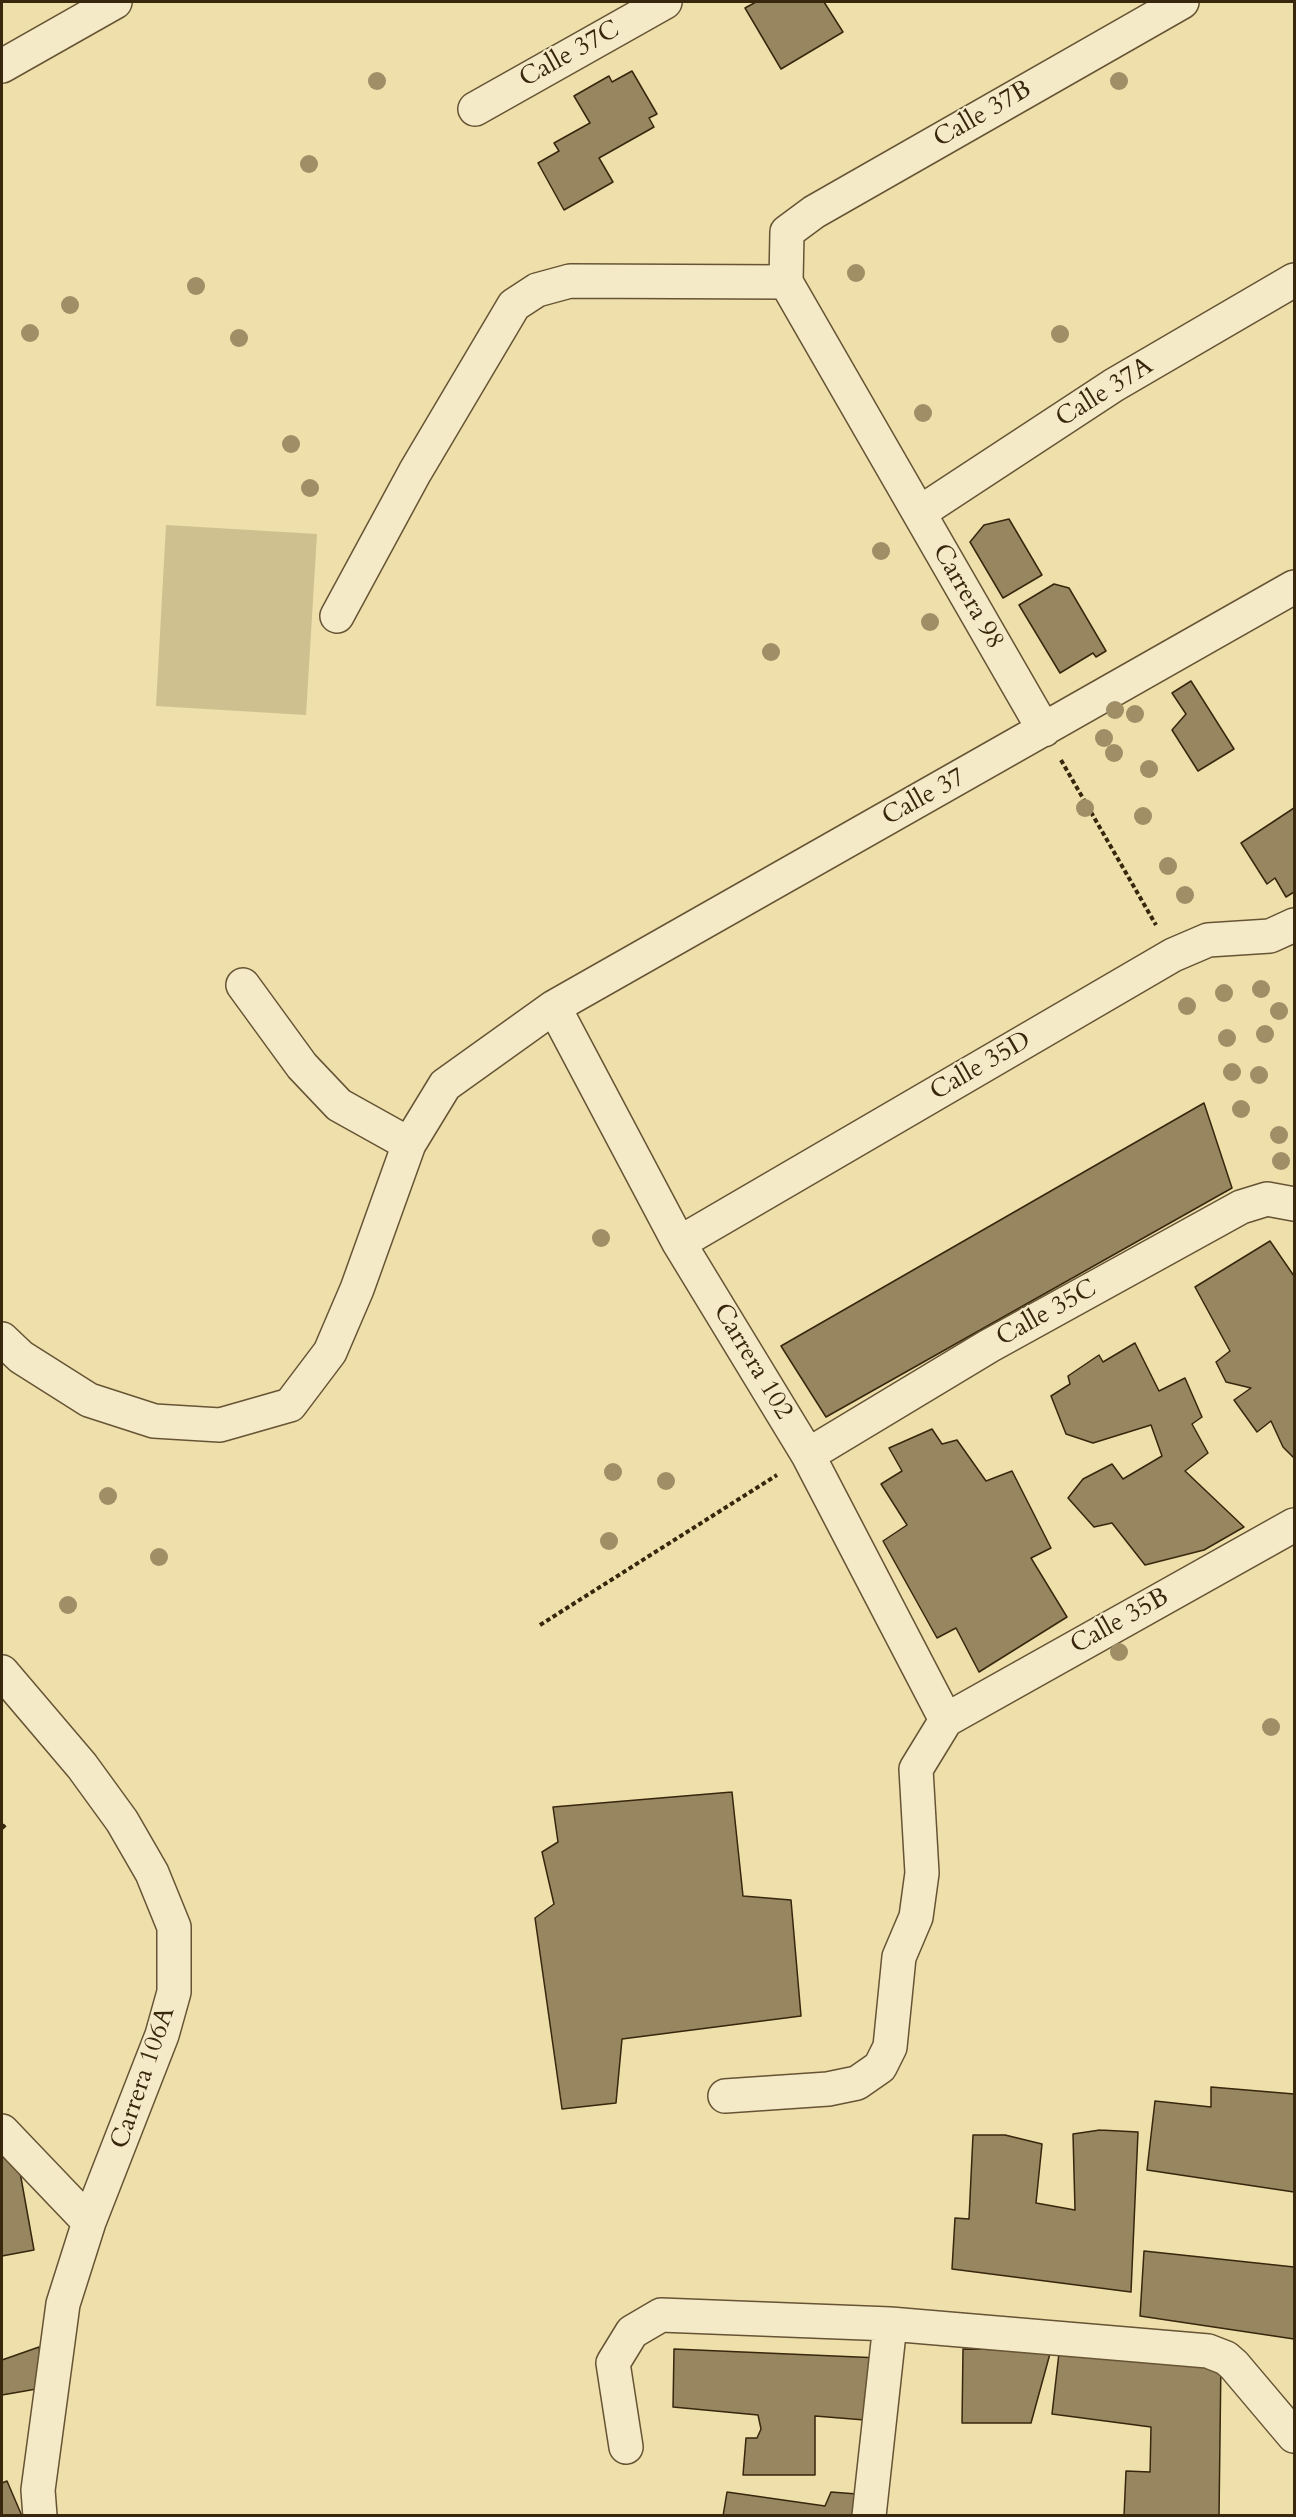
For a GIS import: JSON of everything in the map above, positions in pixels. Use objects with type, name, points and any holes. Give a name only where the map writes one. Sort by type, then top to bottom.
[{"type":"street","points":[[2,66],[114,2]]},
{"type":"street","name":"Calle 37C","points":[[475,109],[665,2]]},
{"type":"street","name":"Calle 37B","points":[[786,282],[787,232],[814,212],[1182,2]]},
{"type":"street","name":"Calle 37A","points":[[919,513],[1114,385],[1294,280]]},
{"type":"street","points":[[337,616],[415,472],[514,305],[537,290],[570,281],[786,282]]},
{"type":"street","name":"Carrera 98","points":[[786,282],[1044,730]]},
{"type":"street","name":"Calle 37","points":[[2,1339],[21,1357],[89,1400],[154,1421],[220,1425],[290,1405],[330,1352],[357,1289],[409,1144],[445,1085],[554,1007],[1294,587]]},
{"type":"street","name":"Calle 35D","points":[[679,1243],[1173,955],[1208,940],[1270,936],[1294,925]]},
{"type":"street","points":[[243,985],[302,1066],[339,1105],[409,1144]]},
{"type":"street","name":"Carrera 102","points":[[554,1007],[679,1243],[808,1455],[946,1720]]},
{"type":"street","name":"Calle 35C","points":[[808,1455],[988,1346],[1241,1207],[1267,1199],[1294,1204]]},
{"type":"street","name":"Calle 35B","points":[[946,1720],[1294,1525]]},
{"type":"street","name":"Carrera 106A","points":[[2,1672],[82,1766],[122,1821],[152,1873],[174,1927],[174,1992],[162,2035],[89,2222],[63,2304],[54,2387],[44,2434],[38,2490],[40,2516]]},
{"type":"street","points":[[725,2096],[828,2089],[857,2083],[880,2067],[890,2047],[899,1957],[916,1917],[922,1873],[916,1769],[946,1720]]},
{"type":"street","points":[[2,2132],[89,2222]]},
{"type":"street","points":[[626,2447],[613,2364],[632,2332],[661,2315],[890,2324],[1139,2343],[1208,2351],[1226,2358],[1234,2365],[1294,2436]]},
{"type":"street","points":[[869,2516],[890,2324]]},
{"type":"path","points":[[1044,730],[1173,955]]},
{"type":"path","points":[[540,1626],[778,1474]]},
{"type":"path","points":[[2,1828],[7,1823]]},
{"type":"shaded area","points":[[166,525],[317,534],[306,715],[156,706]]},
{"type":"building","points":[[756,2],[824,2],[843,32],[781,69],[745,8]]},
{"type":"building","points":[[632,71],[657,114],[649,118],[654,127],[599,158],[613,182],[564,210],[538,163],[559,151],[554,143],[590,123],[574,96],[609,76],[612,82]]},
{"type":"building","points":[[1009,519],[1042,575],[1003,598],[970,542],[984,525]]},
{"type":"building","points":[[1054,584],[1069,588],[1106,651],[1096,657],[1093,653],[1060,673],[1019,605]]},
{"type":"building","points":[[1191,681],[1234,749],[1198,771],[1172,730],[1186,714],[1172,693]]},
{"type":"building","points":[[1294,808],[1294,892],[1286,897],[1275,878],[1267,884],[1241,843]]},
{"type":"building","points":[[1204,1103],[1232,1188],[826,1417],[781,1346]]},
{"type":"building","points":[[1270,1241],[1294,1276],[1294,1458],[1283,1447],[1271,1421],[1257,1432],[1234,1400],[1251,1388],[1226,1382],[1216,1362],[1230,1351],[1195,1287]]},
{"type":"building","points":[[1135,1343],[1159,1391],[1185,1378],[1202,1417],[1192,1424],[1208,1453],[1185,1471],[1244,1527],[1204,1550],[1145,1565],[1112,1523],[1094,1527],[1068,1498],[1083,1479],[1112,1464],[1123,1479],[1162,1456],[1151,1425],[1093,1443],[1066,1434],[1051,1396],[1070,1384],[1068,1376],[1099,1355],[1103,1362]]},
{"type":"building","points":[[932,1429],[942,1444],[957,1440],[986,1481],[1012,1471],[1051,1548],[1031,1558],[1067,1617],[979,1672],[956,1628],[937,1638],[883,1541],[907,1525],[881,1484],[902,1471],[889,1448]]},
{"type":"building","points":[[732,1792],[743,1896],[791,1900],[801,2016],[622,2039],[616,2103],[562,2109],[535,1918],[554,1904],[542,1852],[558,1842],[553,1807]]},
{"type":"building","points":[[1211,2087],[1294,2094],[1294,2192],[1147,2170],[1155,2101],[1211,2107]]},
{"type":"building","points":[[1100,2130],[1138,2132],[1131,2292],[952,2269],[955,2218],[969,2219],[973,2135],[1005,2135],[1042,2144],[1036,2203],[1075,2210],[1073,2134]]},
{"type":"building","points":[[16,2150],[34,2250],[2,2256],[2,2155]]},
{"type":"building","points":[[1144,2251],[1294,2267],[1294,2339],[1140,2316]]},
{"type":"building","points":[[39,2347],[48,2387],[2,2395],[2,2360]]},
{"type":"building","points":[[674,2349],[880,2358],[877,2421],[815,2416],[815,2475],[743,2475],[746,2438],[757,2438],[761,2429],[758,2415],[673,2407]]},
{"type":"building","points":[[963,2349],[1051,2350],[1031,2423],[962,2423]]},
{"type":"building","points":[[1059,2353],[1221,2358],[1219,2516],[1124,2516],[1126,2471],[1150,2472],[1151,2427],[1052,2414]]},
{"type":"building","points":[[7,2481],[22,2516],[2,2516],[2,2483]]},
{"type":"building","points":[[727,2492],[825,2506],[831,2492],[870,2495],[867,2516],[723,2516]]}]
